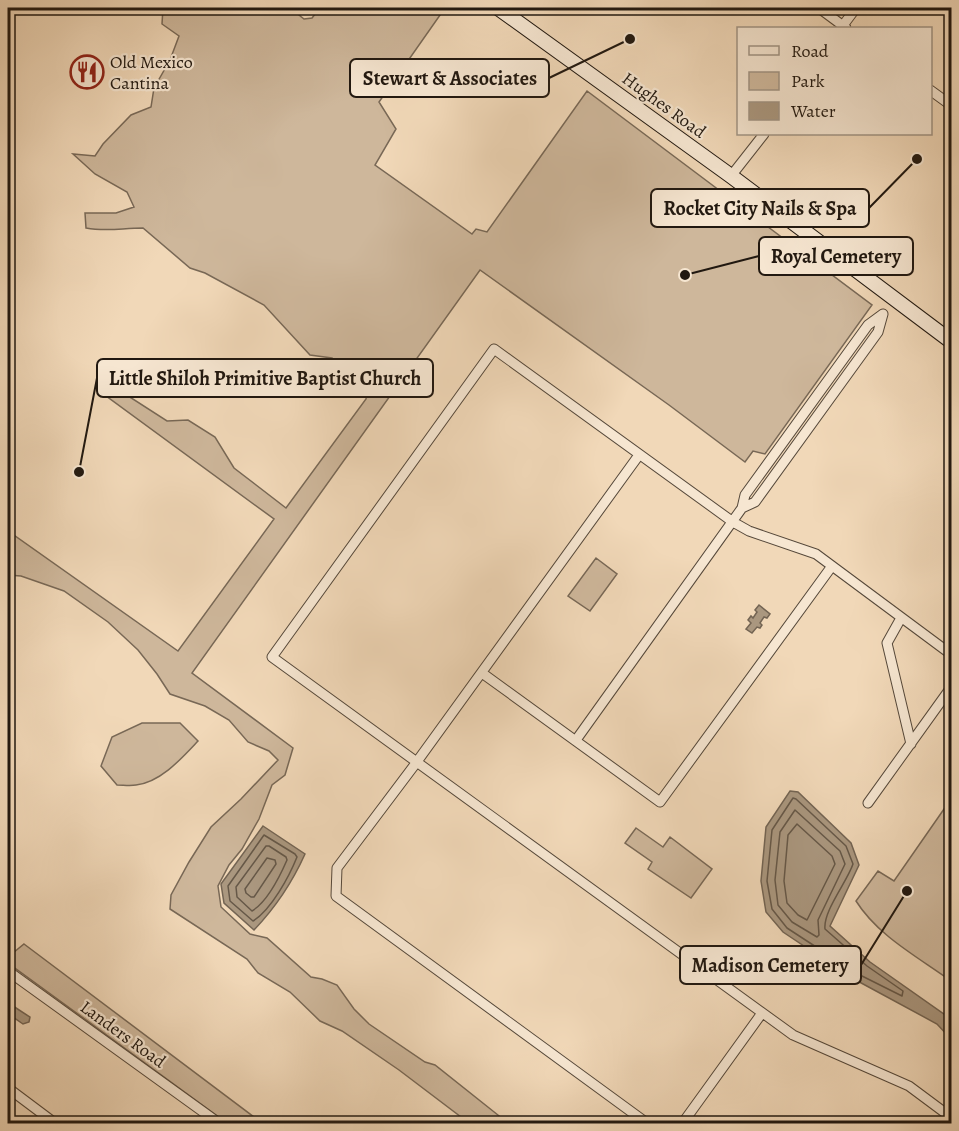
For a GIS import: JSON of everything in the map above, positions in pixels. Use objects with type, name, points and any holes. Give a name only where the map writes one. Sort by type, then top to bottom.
[{"type":"main road","name":"Hughes Road","points":[[498,8],[731,176],[951,342]]},
{"type":"street","points":[[819,8],[843,27]]},
{"type":"street","points":[[845,27],[856,8]]},
{"type":"street","points":[[932,92],[951,106]]},
{"type":"street","points":[[731,176],[763,135]]},
{"type":"street","points":[[742,508],[755,502],[878,332],[883,314],[894,297]]},
{"type":"street","points":[[576,740],[733,522],[742,508],[745,495],[792,429],[868,325],[883,314]]},
{"type":"street","points":[[951,655],[816,554],[749,531],[733,522],[494,349],[272,657],[793,1035],[909,1086],[951,1118]]},
{"type":"street","points":[[792,429],[802,437]]},
{"type":"street","points":[[639,455],[416,763],[336,868],[336,896],[646,1123]]},
{"type":"street","points":[[482,673],[660,802],[831,566]]},
{"type":"street","points":[[901,618],[887,643],[910,744]]},
{"type":"street","points":[[868,803],[951,686]]},
{"type":"street","name":"Landers Road","points":[[8,971],[220,1124]]},
{"type":"street","points":[[686,1122],[762,1013]]},
{"type":"street","points":[[8,1088],[56,1124]]},
{"type":"green space","points":[[163,8],[290,8],[304,19],[312,18],[320,8],[445,8],[379,102],[396,129],[375,165],[472,234],[476,229],[487,232],[587,91],[872,305],[765,454],[753,451],[745,462],[480,270],[192,673],[293,748],[285,775],[272,785],[259,819],[218,886],[221,907],[250,934],[267,938],[311,977],[337,985],[354,1009],[369,1024],[425,1062],[435,1065],[508,1123],[469,1123],[399,1070],[342,1031],[320,1021],[290,992],[258,973],[247,959],[170,909],[171,895],[211,827],[278,760],[269,751],[248,742],[229,720],[205,706],[170,694],[138,650],[108,622],[64,591],[21,576],[8,575],[8,531],[178,651],[274,519],[98,390],[105,381],[167,421],[188,420],[215,437],[234,468],[286,508],[366,399],[368,387],[332,358],[310,355],[264,305],[205,273],[190,268],[143,228],[108,230],[86,228],[85,213],[116,213],[134,207],[127,192],[95,174],[73,154],[95,156],[103,144],[131,115],[151,107],[154,88],[170,60],[179,36],[162,24]]},
{"type":"green space","points":[[596,558],[617,574],[590,611],[568,596]]},
{"type":"green space","points":[[142,723],[180,723],[198,741],[170,768],[154,779],[136,785],[117,785],[101,766],[112,737]]},
{"type":"green space","points":[[951,799],[951,981],[875,925],[856,901],[878,871],[894,881]]},
{"type":"green space","points":[[636,828],[663,847],[670,837],[712,869],[691,898],[648,869],[652,862],[625,843]]},
{"type":"green space","points":[[24,944],[262,1123],[227,1123],[8,963],[8,957]]},
{"type":"water","points":[[759,605],[770,614],[767,618],[764,617],[760,628],[757,627],[752,633],[746,629],[751,623],[748,620],[751,616],[753,618]]},
{"type":"water","points":[[790,791],[798,792],[851,843],[859,865],[830,926],[870,962],[951,1019],[951,1039],[937,1024],[852,978],[783,932],[766,912],[761,881],[766,827]]},
{"type":"water","points":[[263,826],[305,854],[283,894],[254,930],[224,903],[221,884]]},
{"type":"water","points":[[13,1006],[30,1017],[29,1022],[23,1024],[10,1015]]},
{"type":"place","name":"Stewart & Associates","points":[[630,39]]},
{"type":"place","name":"Old Mexico Cantina","points":[[87,72]]},
{"type":"place","name":"Rocket City Nails & Spa","points":[[917,159]]},
{"type":"place","name":"Royal Cemetery","points":[[685,275]]},
{"type":"place","name":"Little Shiloh Primitive Baptist Church","points":[[79,472]]},
{"type":"place","name":"Madison Cemetery","points":[[907,891]]}]
